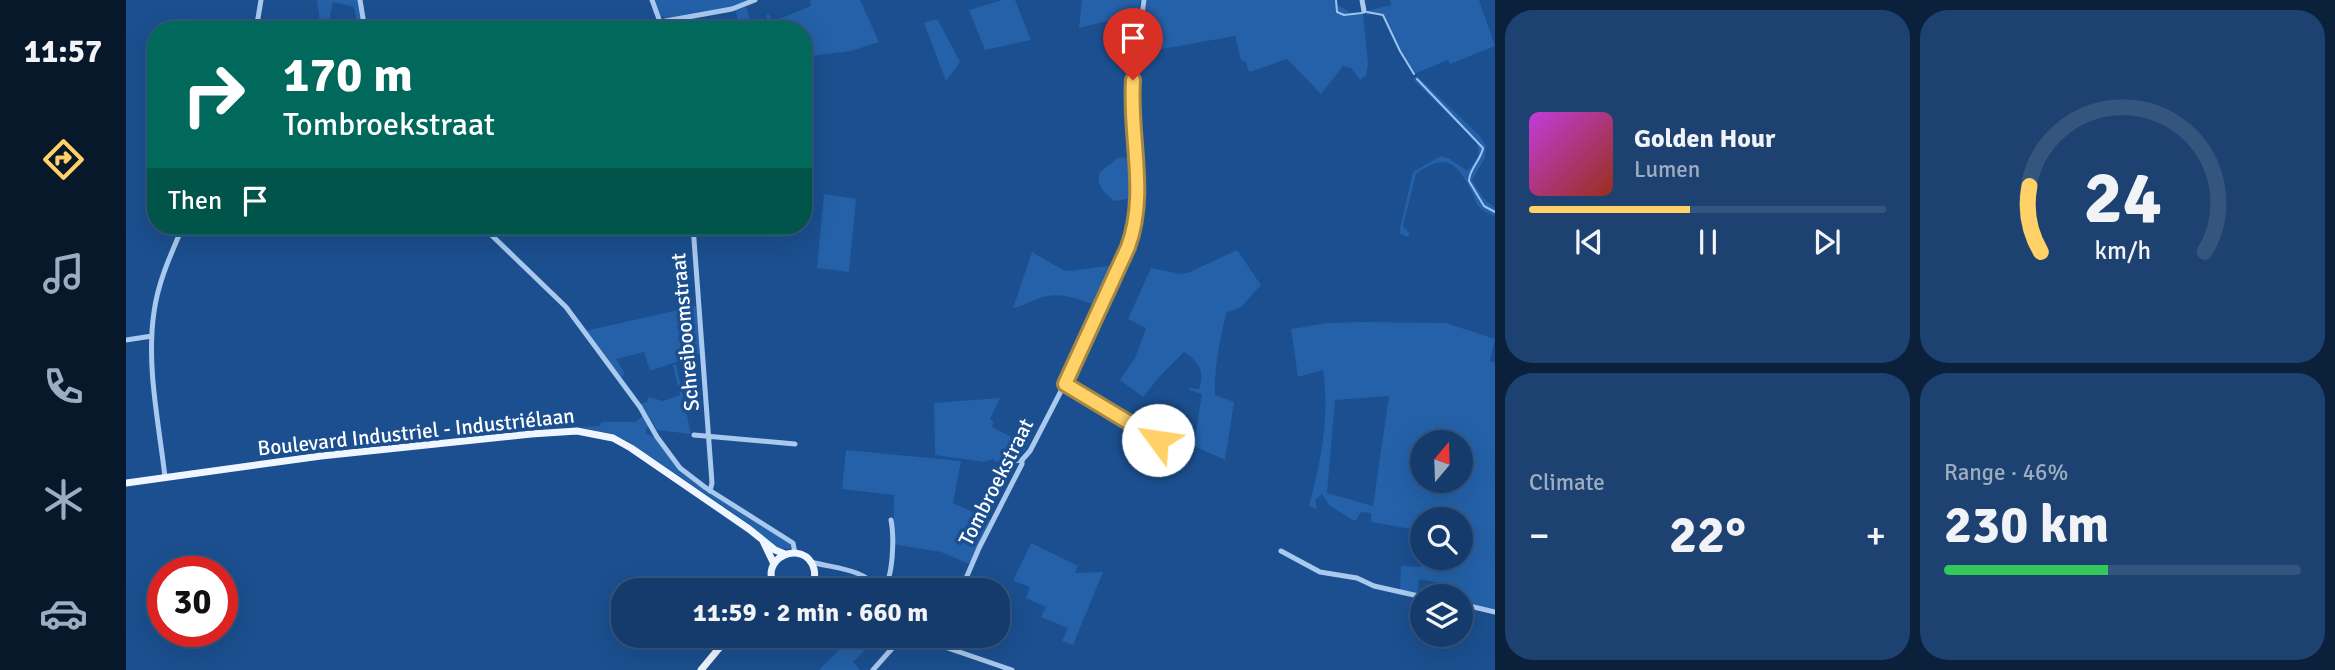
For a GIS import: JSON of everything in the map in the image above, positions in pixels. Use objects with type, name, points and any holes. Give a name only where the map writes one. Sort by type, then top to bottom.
[{"type":"main road","name":"Boulevard Industriel - Industriélaan","points":[[126,483],[321,456],[577,431],[613,438],[631,447],[749,529],[762,541],[785,554]]},
{"type":"main road","name":"Boulevard Industriel - Industriélaan","points":[[762,541],[774,564]]},
{"type":"main road","points":[[772,578],[774,564],[794,549],[810,562],[815,576]]},
{"type":"main road","points":[[701,670],[719,648]]},
{"type":"street","points":[[258,21],[261,0]]},
{"type":"street","points":[[360,0],[364,21]]},
{"type":"street","points":[[652,0],[660,21]]},
{"type":"street","points":[[666,21],[732,9],[755,0]]},
{"type":"street","name":"Tombroekstraat","points":[[1060,390],[1128,247],[1136,223],[1139,190],[1132,98],[1144,0]]},
{"type":"street","points":[[1362,0],[1364,11]]},
{"type":"street","points":[[165,477],[152,336],[154,311],[161,282],[179,235]]},
{"type":"street","points":[[491,235],[566,307],[640,407],[676,463],[710,491],[794,549]]},
{"type":"street","name":"Schreiboomstraat","points":[[694,235],[710,436],[710,491]]},
{"type":"street","points":[[126,340],[152,336]]},
{"type":"street","name":"Tombroekstraat","points":[[966,578],[1022,460],[1030,451],[1071,364],[1077,357]]},
{"type":"street","points":[[1065,384],[1154,439],[1161,439],[1166,432]]},
{"type":"street","name":"Schreiboomstraat","points":[[694,435],[795,444]]},
{"type":"street","points":[[1002,462],[1022,460]]},
{"type":"street","points":[[890,578],[891,520]]},
{"type":"street","points":[[1281,551],[1320,572],[1357,578],[1374,586],[1410,594]]},
{"type":"street","points":[[810,562],[832,565],[866,578]]},
{"type":"street","points":[[815,576],[832,565]]},
{"type":"street","points":[[1473,607],[1495,612]]},
{"type":"street","points":[[873,670],[892,648]]},
{"type":"street","points":[[941,648],[1012,670]]},
{"type":"shaded area","points":[[317,0],[359,0],[362,21],[356,21],[354,7],[333,2],[329,21],[320,21]]},
{"type":"shaded area","points":[[654,0],[751,0],[732,8],[668,19],[660,15]]},
{"type":"shaded area","points":[[810,0],[860,0],[879,42],[851,51],[812,56],[812,21],[774,21],[811,6]]},
{"type":"shaded area","points":[[1002,0],[1015,0],[1031,40],[985,50],[969,10]]},
{"type":"shaded area","points":[[1082,0],[1140,0],[1139,13],[1079,28]]},
{"type":"shaded area","points":[[1147,0],[1335,0],[1349,15],[1363,14],[1368,63],[1366,75],[1360,80],[1351,68],[1343,66],[1321,94],[1287,59],[1250,72],[1246,62],[1241,60],[1235,36],[1139,53]]},
{"type":"shaded area","points":[[1390,0],[1479,0],[1495,46],[1450,64],[1448,60],[1414,74],[1384,14],[1366,15],[1366,11],[1391,5]]},
{"type":"shaded area","points":[[746,7],[750,21],[738,21],[735,10]]},
{"type":"shaded area","points":[[938,20],[960,62],[946,81],[924,23]]},
{"type":"shaded area","points":[[1417,76],[1480,136],[1486,146],[1485,158],[1472,180],[1483,198],[1495,208],[1495,216],[1479,206],[1455,167],[1443,162],[1435,163],[1416,174],[1403,226],[1410,234],[1407,237],[1399,233],[1413,172],[1441,156],[1467,171],[1476,161],[1478,154],[1475,141],[1413,79]]},
{"type":"shaded area","points":[[1131,157],[1135,198],[1114,201],[1100,185],[1100,172],[1118,158]]},
{"type":"shaded area","points":[[824,194],[856,199],[849,272],[817,268]]},
{"type":"shaded area","points":[[1237,250],[1261,285],[1241,307],[1226,313],[1216,364],[1215,385],[1215,395],[1234,402],[1225,460],[1194,446],[1202,394],[1189,390],[1199,389],[1201,372],[1197,363],[1184,352],[1143,397],[1120,380],[1135,358],[1146,328],[1128,319],[1151,268],[1188,273]]},
{"type":"shaded area","points":[[1032,252],[1063,270],[1115,265],[1096,305],[1055,295],[1013,308]]},
{"type":"shaded area","points":[[696,306],[702,353],[650,371],[644,352],[616,359],[625,374],[620,378],[585,331]]},
{"type":"shaded area","points":[[1328,323],[1446,323],[1495,339],[1490,361],[1495,363],[1495,610],[1473,605],[1473,584],[1440,584],[1419,579],[1418,584],[1410,584],[1410,593],[1400,591],[1401,566],[1410,566],[1410,570],[1473,570],[1473,507],[1410,507],[1410,529],[1371,522],[1371,513],[1361,512],[1356,520],[1353,520],[1330,506],[1322,494],[1315,500],[1317,509],[1309,506],[1323,439],[1325,387],[1323,370],[1298,377],[1291,329]],"holes":[[[1389,396],[1373,506],[1327,493],[1335,400]]]},
{"type":"shaded area","points":[[676,364],[691,434],[657,430],[641,404],[647,402],[649,397],[663,401],[680,395],[673,365]]},
{"type":"shaded area","points":[[1000,398],[990,419],[994,422],[992,427],[1013,438],[1017,433],[1031,437],[1025,450],[995,462],[994,459],[984,462],[935,455],[934,403]]},
{"type":"shaded area","points":[[644,415],[649,424],[645,433],[654,437],[676,467],[695,483],[791,543],[790,549],[775,548],[748,523],[626,440],[580,427],[600,426],[601,422],[635,422]]},
{"type":"shaded area","points":[[846,450],[961,461],[953,503],[990,520],[969,564],[941,552],[893,544],[894,495],[842,489]]},
{"type":"shaded area","points":[[1031,543],[1078,566],[1075,573],[1103,572],[1073,645],[1062,641],[1068,628],[1041,617],[1046,607],[1026,598],[1030,587],[1013,581]]},
{"type":"shaded area","points":[[841,648],[867,648],[853,662],[860,670],[819,670]]},
{"type":"waterway","points":[[1336,0],[1337,12],[1344,15],[1362,13]]},
{"type":"waterway","points":[[1367,12],[1383,15],[1414,74]]},
{"type":"waterway","points":[[1417,79],[1483,148],[1469,181],[1484,206],[1495,212]]},
{"type":"route","points":[[1133,80],[1133,132],[1139,190],[1135,226],[1128,247],[1065,384],[1158,440]]}]
